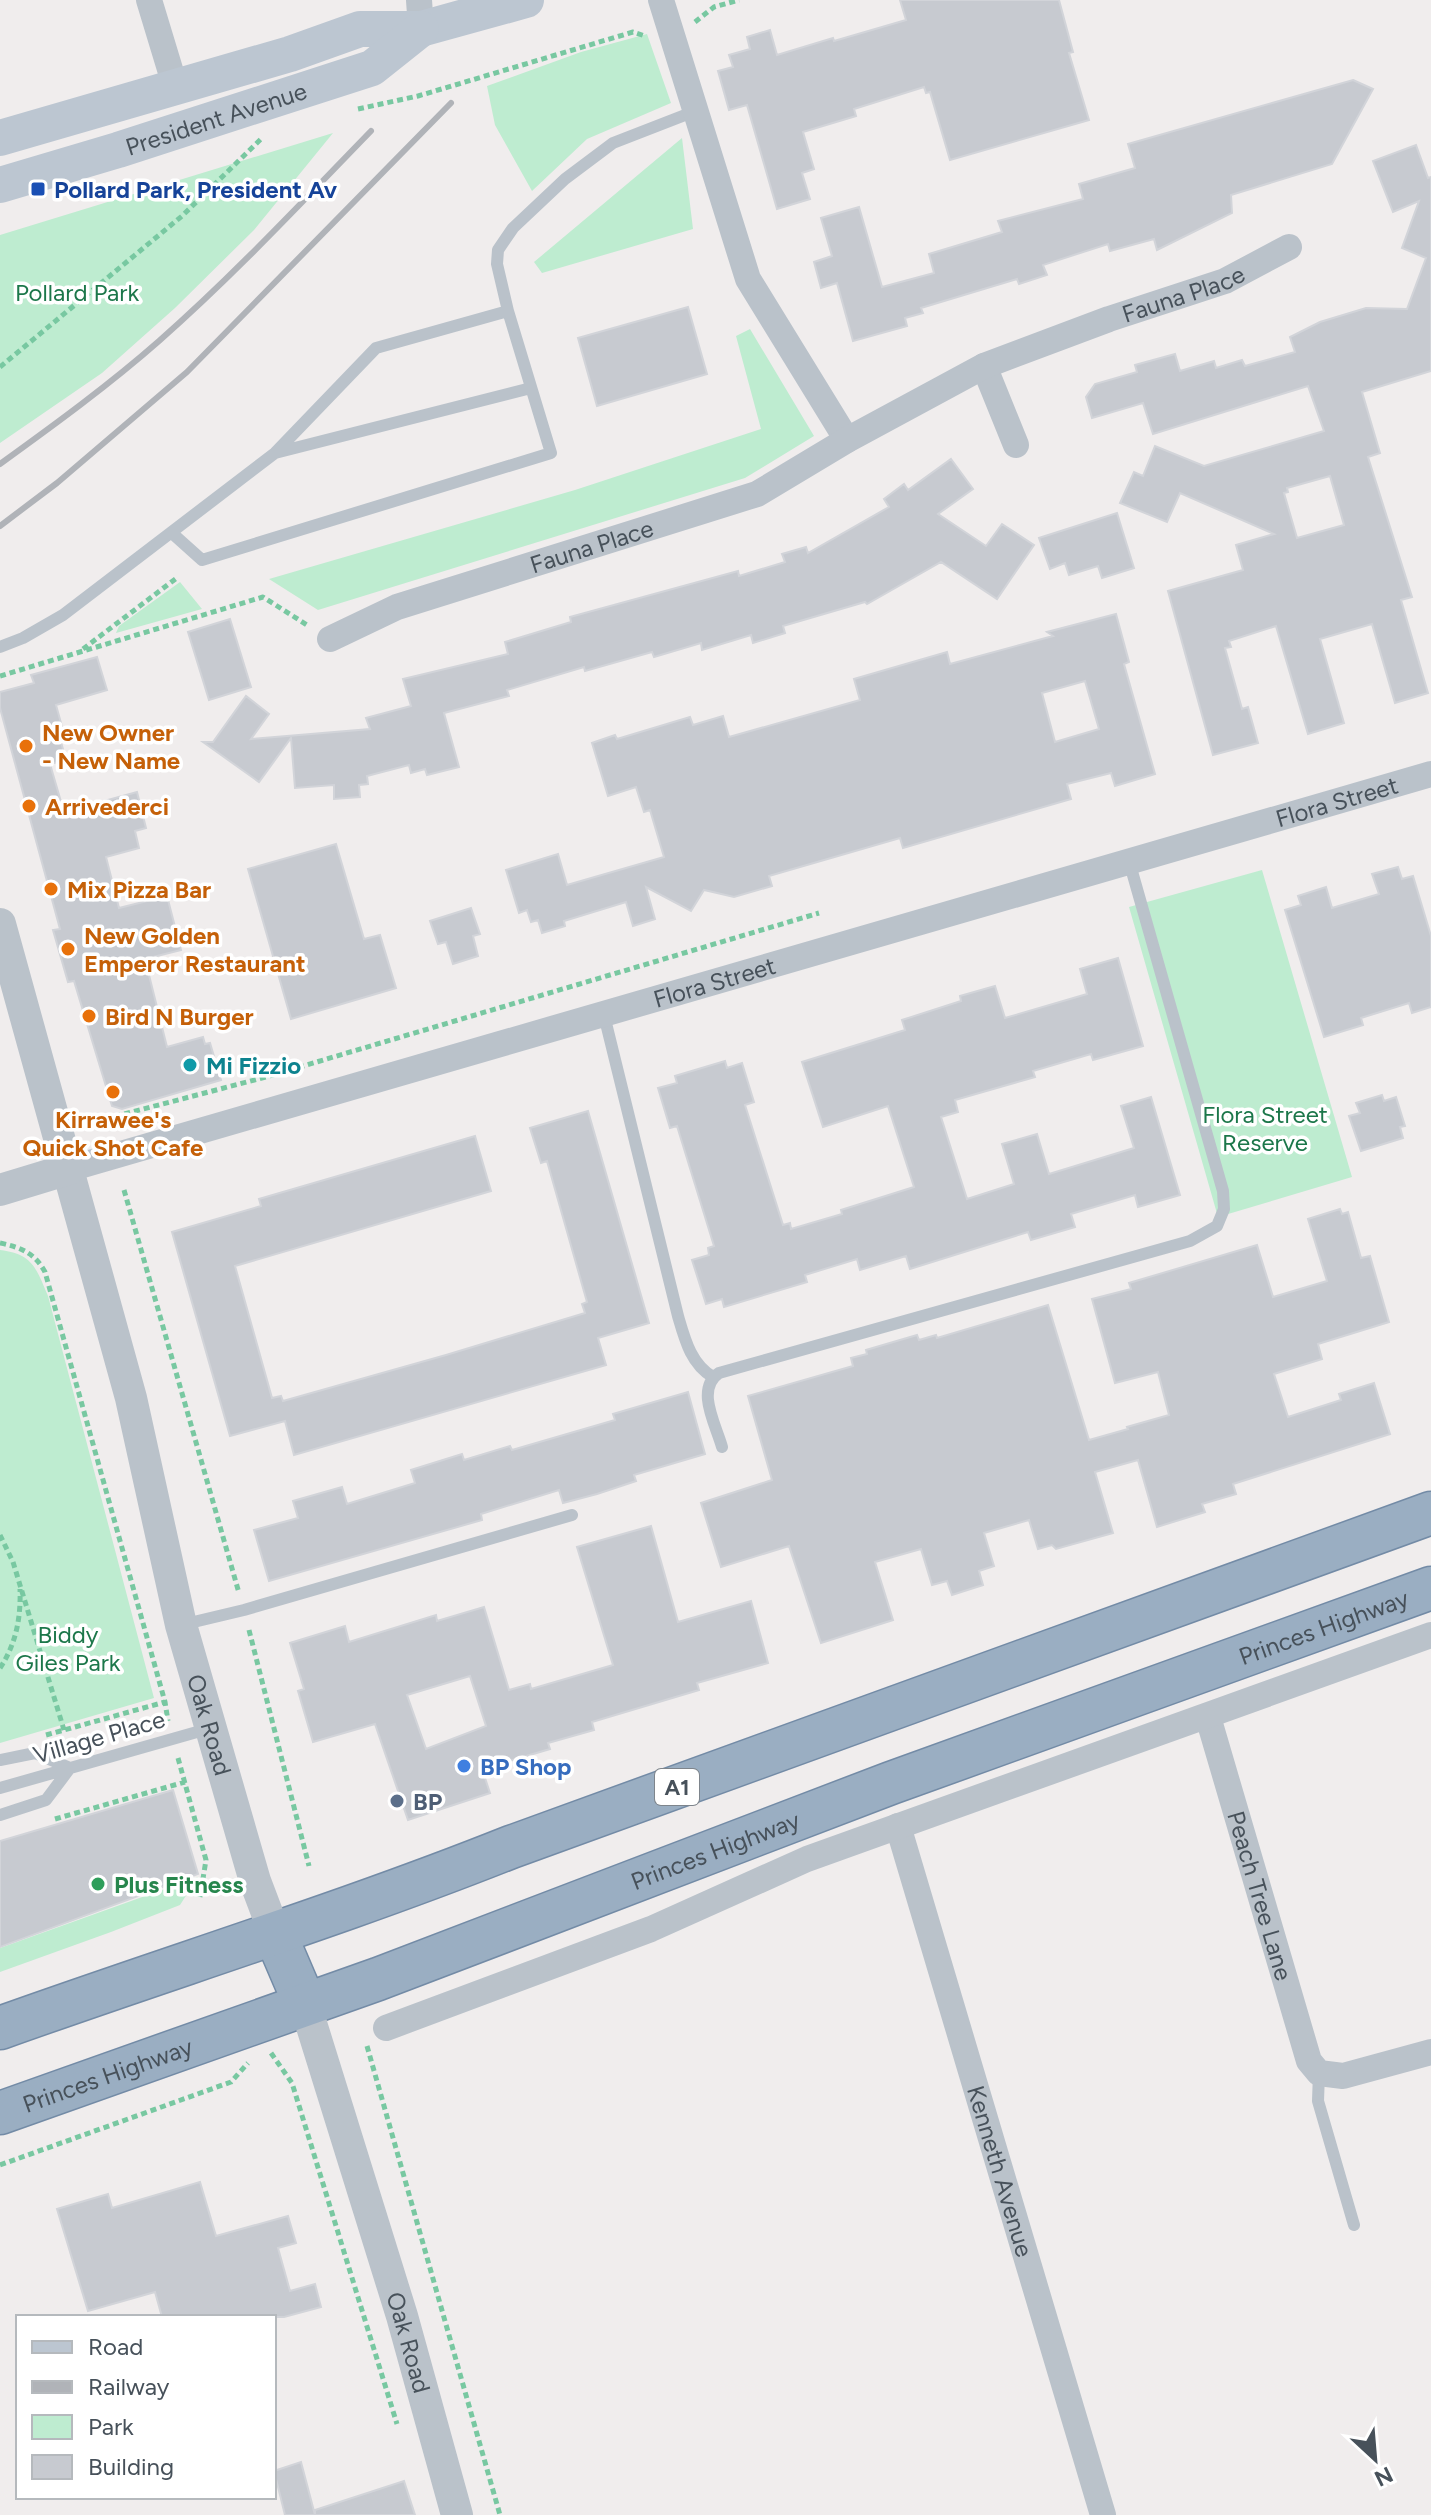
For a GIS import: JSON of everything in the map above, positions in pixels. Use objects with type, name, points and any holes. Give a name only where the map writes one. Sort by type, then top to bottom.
[{"type":"highway","name":"A1","points":[[0,2028],[389,1895],[511,1847],[1431,1513]]},
{"type":"highway","name":"Princes Highway","points":[[0,2113],[502,1933],[891,1783],[1431,1588]]},
{"type":"highway","name":"Oak Road","points":[[275,1934],[305,2004]]},
{"type":"main road","name":"President Avenue","points":[[0,138],[176,89],[360,29],[420,14],[526,0]]},
{"type":"main road","name":"President Avenue","points":[[0,185],[372,68],[420,14]]},
{"type":"street","points":[[149,0],[176,89]]},
{"type":"street","points":[[661,0],[698,110],[748,279],[847,440]]},
{"type":"street","name":"Fauna Place","points":[[330,639],[397,607],[757,494],[847,440],[984,366],[1109,319],[1225,281],[1289,247]]},
{"type":"street","points":[[984,366],[1016,445]]},
{"type":"street","name":"Flora Street","points":[[0,1190],[1431,774]]},
{"type":"street","name":"Oak Road","points":[[0,924],[131,1398],[181,1625],[255,1881],[275,1934]]},
{"type":"street","name":"Princes Highway","points":[[375,2033],[651,1929],[807,1859],[1431,1635]]},
{"type":"street","name":"Peach Tree Lane","points":[[1208,1717],[1305,2050],[1319,2073]]},
{"type":"street","name":"Kenneth Avenue","points":[[898,1826],[1103,2515]]},
{"type":"street","name":"Oak Road","points":[[305,2004],[402,2316],[457,2515]]},
{"type":"street","points":[[1319,2073],[1343,2076],[1431,2052]]},
{"type":"lane","points":[[173,534],[202,560],[551,453],[508,311],[497,264],[498,250],[513,228],[589,158],[613,143],[698,110]]},
{"type":"lane","points":[[0,647],[63,615],[173,534],[275,453],[376,348],[508,311]]},
{"type":"lane","points":[[275,453],[531,388]]},
{"type":"lane","points":[[713,1377],[1190,1241],[1217,1226],[1224,1209],[1223,1191],[1129,861]]},
{"type":"lane","points":[[604,1015],[678,1316],[687,1345],[699,1367],[713,1377]]},
{"type":"lane","points":[[713,1377],[707,1395],[722,1447]]},
{"type":"lane","points":[[181,1625],[244,1610],[572,1515]]},
{"type":"lane","name":"Village Place","points":[[0,1788],[211,1728]]},
{"type":"lane","points":[[0,1760],[35,1753],[70,1768],[46,1800],[0,1815]]},
{"type":"lane","points":[[1319,2073],[1318,2101],[1354,2225]]},
{"type":"path","points":[[693,24],[714,7],[739,0]]},
{"type":"path","points":[[349,112],[418,96],[633,32],[651,38]]},
{"type":"path","points":[[0,367],[182,216],[259,140],[268,136]]},
{"type":"path","points":[[79,653],[178,577]]},
{"type":"path","points":[[0,676],[263,597],[330,639]]},
{"type":"path","name":"Flora Street","points":[[105,1119],[266,1077],[819,913]]},
{"type":"path","points":[[124,1190],[244,1610],[309,1866]]},
{"type":"path","name":"Oak Road","points":[[0,1243],[18,1247],[33,1256],[45,1272],[206,1860],[200,1897]]},
{"type":"path","points":[[0,1535],[20,1583],[64,1730]]},
{"type":"path","points":[[0,1668],[11,1648],[18,1625],[20,1583]]},
{"type":"path","points":[[39,1737],[165,1702]]},
{"type":"path","points":[[43,1823],[185,1782]]},
{"type":"path","points":[[375,2033],[500,2515]]},
{"type":"path","points":[[263,2055],[272,2053],[292,2083],[399,2428]]},
{"type":"path","name":"Princes Highway","points":[[0,2165],[231,2082],[255,2057]]},
{"type":"green space","points":[[647,34],[671,103],[587,139],[532,191],[495,125],[487,86],[581,52]]},
{"type":"green space","name":"Pollard Park","points":[[333,133],[254,230],[175,308],[102,373],[0,443],[0,235]]},
{"type":"green space","points":[[682,138],[693,229],[542,273],[534,262]]},
{"type":"green space","points":[[750,329],[814,436],[745,478],[318,610],[269,579],[575,490],[761,429],[736,336]]},
{"type":"green space","points":[[180,582],[202,609],[116,633],[119,626]]},
{"type":"green space","name":"Flora Street Reserve","points":[[1262,870],[1352,1177],[1218,1217],[1129,907]]},
{"type":"green space","name":"Biddy Giles Park","points":[[0,1250],[27,1259],[48,1296],[154,1698],[0,1743]]},
{"type":"green space","points":[[198,1877],[180,1905],[0,1972],[0,1948]]},
{"type":"building","points":[[900,0],[1059,0],[1073,52],[1069,53],[1089,120],[950,160],[930,92],[926,93],[924,87],[854,109],[856,116],[803,132],[814,169],[802,173],[810,199],[777,209],[747,105],[729,110],[718,71],[733,67],[729,55],[750,49],[747,37],[770,30],[777,55],[906,20]]},
{"type":"building","points":[[1353,80],[1373,89],[1332,164],[1231,195],[1232,213],[1157,250],[1154,239],[1110,251],[1108,244],[1043,265],[1047,275],[1019,284],[1017,279],[921,308],[923,313],[905,318],[907,326],[853,341],[837,283],[821,288],[814,262],[832,256],[821,218],[859,207],[882,287],[934,273],[929,254],[1002,232],[998,221],[1083,199],[1079,184],[1135,168],[1128,144]]},
{"type":"building","points":[[1416,145],[1428,178],[1431,177],[1431,371],[1362,392],[1380,453],[1368,457],[1412,597],[1401,600],[1428,693],[1395,703],[1372,624],[1320,639],[1344,723],[1308,734],[1276,626],[1229,641],[1231,647],[1225,648],[1242,709],[1248,707],[1258,743],[1213,755],[1168,591],[1243,570],[1236,545],[1274,534],[1180,493],[1167,522],[1120,503],[1134,472],[1143,476],[1155,446],[1204,466],[1324,431],[1308,386],[1153,434],[1143,403],[1092,418],[1086,397],[1095,384],[1137,372],[1135,365],[1175,354],[1180,371],[1214,361],[1216,368],[1242,360],[1245,366],[1295,352],[1290,337],[1320,322],[1366,308],[1407,309],[1426,258],[1402,248],[1419,201],[1393,212],[1373,161]],"holes":[[[1330,476],[1344,525],[1297,538],[1284,493],[1288,492],[1287,488]]]},
{"type":"building","points":[[688,307],[707,374],[597,406],[578,338]]},
{"type":"building","points":[[951,459],[973,489],[938,514],[986,546],[1002,524],[1034,545],[997,599],[941,562],[867,604],[865,602],[783,626],[785,633],[753,643],[751,635],[702,650],[701,643],[654,657],[652,652],[585,671],[584,667],[507,690],[509,696],[444,713],[459,767],[427,775],[425,769],[411,773],[409,765],[367,776],[368,784],[359,785],[360,797],[334,799],[334,785],[295,788],[291,738],[259,782],[203,742],[213,742],[246,696],[269,714],[251,739],[370,729],[366,718],[411,706],[403,679],[508,654],[505,642],[571,622],[570,617],[738,571],[739,576],[785,562],[782,554],[806,547],[808,553],[889,507],[884,499],[904,484],[908,490]]},
{"type":"building","points":[[1117,513],[1134,568],[1102,578],[1098,566],[1069,575],[1065,563],[1050,569],[1039,538]]},
{"type":"building","points":[[1116,614],[1129,662],[1124,664],[1155,774],[1115,786],[1111,773],[1067,784],[1071,799],[903,848],[900,838],[769,876],[772,886],[734,897],[704,890],[691,911],[646,887],[655,919],[633,926],[626,902],[564,921],[565,926],[542,933],[538,920],[531,922],[527,910],[519,913],[506,870],[558,854],[567,885],[664,857],[650,810],[644,812],[636,787],[608,796],[592,743],[615,735],[617,739],[690,717],[693,725],[723,716],[729,737],[860,700],[854,679],[947,652],[950,664],[1053,636],[1047,632]],"holes":[[[1085,681],[1099,729],[1055,742],[1042,693]]]},
{"type":"building","points":[[230,619],[251,687],[209,700],[188,632]]},
{"type":"building","points":[[97,657],[107,690],[56,705],[66,741],[61,742],[66,760],[50,764],[64,812],[137,792],[146,828],[135,831],[139,848],[106,857],[119,908],[167,896],[181,950],[145,959],[167,1047],[203,1037],[205,1044],[210,1043],[221,1080],[122,1109],[112,1106],[74,981],[68,982],[53,930],[60,929],[0,708],[0,692],[34,683],[31,675]]},
{"type":"building","points":[[336,844],[364,939],[380,935],[396,988],[291,1019],[248,869]]},
{"type":"building","points":[[1398,867],[1402,879],[1413,876],[1431,936],[1431,1007],[1412,1013],[1409,1003],[1361,1018],[1363,1025],[1324,1037],[1285,910],[1301,905],[1298,896],[1326,887],[1332,908],[1379,894],[1372,874]]},
{"type":"building","points":[[471,908],[480,934],[473,936],[478,956],[453,964],[446,942],[438,944],[430,921]]},
{"type":"building","points":[[1118,958],[1143,1046],[1093,1060],[1091,1054],[1033,1071],[1035,1077],[955,1100],[958,1112],[941,1117],[967,1199],[1014,1184],[1002,1144],[1037,1134],[1049,1174],[1134,1148],[1121,1106],[1151,1097],[1180,1195],[1138,1207],[1135,1195],[1071,1214],[1075,1227],[1031,1240],[1028,1232],[910,1269],[906,1256],[860,1270],[857,1259],[805,1275],[807,1282],[724,1307],[722,1299],[706,1304],[692,1260],[709,1255],[708,1248],[714,1246],[677,1126],[670,1128],[658,1088],[677,1083],[675,1076],[725,1061],[727,1068],[742,1063],[754,1102],[745,1105],[783,1225],[790,1223],[791,1229],[914,1187],[888,1106],[823,1127],[802,1062],[905,1030],[902,1020],[961,1001],[960,996],[995,986],[1005,1018],[1087,994],[1080,969]]},
{"type":"building","points":[[1382,1095],[1384,1101],[1396,1097],[1405,1126],[1400,1127],[1403,1138],[1361,1151],[1349,1116],[1360,1113],[1356,1103]]},
{"type":"building","points":[[588,1111],[649,1323],[598,1338],[606,1365],[294,1455],[285,1421],[230,1436],[172,1232],[261,1206],[259,1199],[475,1136],[491,1191],[235,1266],[272,1398],[281,1396],[283,1401],[446,1355],[585,1313],[582,1304],[587,1302],[547,1161],[541,1163],[530,1128]]},
{"type":"building","points":[[1340,1209],[1342,1214],[1348,1212],[1361,1258],[1370,1256],[1389,1322],[1318,1344],[1322,1359],[1274,1374],[1288,1417],[1341,1400],[1339,1394],[1374,1383],[1390,1434],[1233,1484],[1236,1494],[1202,1504],[1205,1512],[1157,1527],[1138,1460],[1095,1472],[1113,1533],[1056,1549],[1052,1545],[1038,1549],[1029,1520],[984,1533],[994,1566],[979,1571],[983,1585],[952,1595],[947,1581],[932,1585],[921,1549],[875,1562],[893,1620],[821,1643],[789,1546],[721,1567],[701,1503],[772,1480],[748,1396],[853,1366],[851,1358],[867,1354],[866,1350],[917,1335],[919,1340],[936,1335],[937,1338],[1048,1305],[1089,1440],[1128,1429],[1169,1415],[1158,1372],[1115,1383],[1092,1299],[1131,1289],[1129,1283],[1257,1245],[1273,1297],[1327,1281],[1308,1219]]},
{"type":"building","points":[[688,1392],[705,1454],[634,1475],[636,1481],[597,1494],[563,1503],[559,1490],[481,1514],[482,1520],[269,1581],[254,1530],[298,1518],[293,1501],[342,1487],[347,1504],[415,1483],[411,1470],[462,1454],[464,1460],[510,1446],[512,1450],[615,1420],[613,1414]]},
{"type":"building","points":[[651,1526],[678,1622],[751,1601],[768,1663],[697,1683],[699,1690],[592,1722],[594,1730],[548,1743],[550,1749],[482,1769],[490,1793],[408,1820],[375,1724],[313,1742],[298,1691],[304,1689],[290,1643],[345,1626],[349,1642],[436,1615],[437,1621],[484,1607],[509,1690],[530,1684],[531,1689],[613,1665],[577,1547]],"holes":[[[470,1676],[486,1726],[426,1749],[407,1695]]]},
{"type":"building","points":[[173,1790],[198,1874],[0,1947],[0,1841]]},
{"type":"building","points":[[200,2182],[216,2236],[288,2216],[296,2243],[278,2248],[290,2291],[315,2284],[321,2307],[284,2317],[161,2315],[155,2292],[88,2311],[57,2209],[108,2194],[112,2208]]},
{"type":"building","points":[[301,2462],[315,2515],[285,2515],[276,2470]]},
{"type":"building","points":[[404,2481],[415,2515],[315,2515],[315,2510]]},
{"type":"railway","points":[[0,526],[57,483],[187,372],[451,103]]},
{"type":"railway","points":[[0,464],[101,389],[187,316],[371,131]]},
{"type":"place","name":"Pollard Park, President Av","points":[[38,189]]},
{"type":"place","name":"New Owner - New Name","points":[[26,746]]},
{"type":"place","name":"Arrivederci","points":[[29,806]]},
{"type":"place","name":"Mix Pizza Bar","points":[[51,889]]},
{"type":"place","name":"New Golden Emperor Restaurant","points":[[68,949]]},
{"type":"place","name":"Bird N Burger","points":[[89,1016]]},
{"type":"place","name":"Mi Fizzio","points":[[190,1065]]},
{"type":"place","name":"Kirrawee's Quick Shot Cafe","points":[[113,1092]]},
{"type":"place","name":"BP Shop","points":[[464,1766]]},
{"type":"place","name":"BP","points":[[397,1801]]},
{"type":"place","name":"Plus Fitness","points":[[98,1884]]}]
